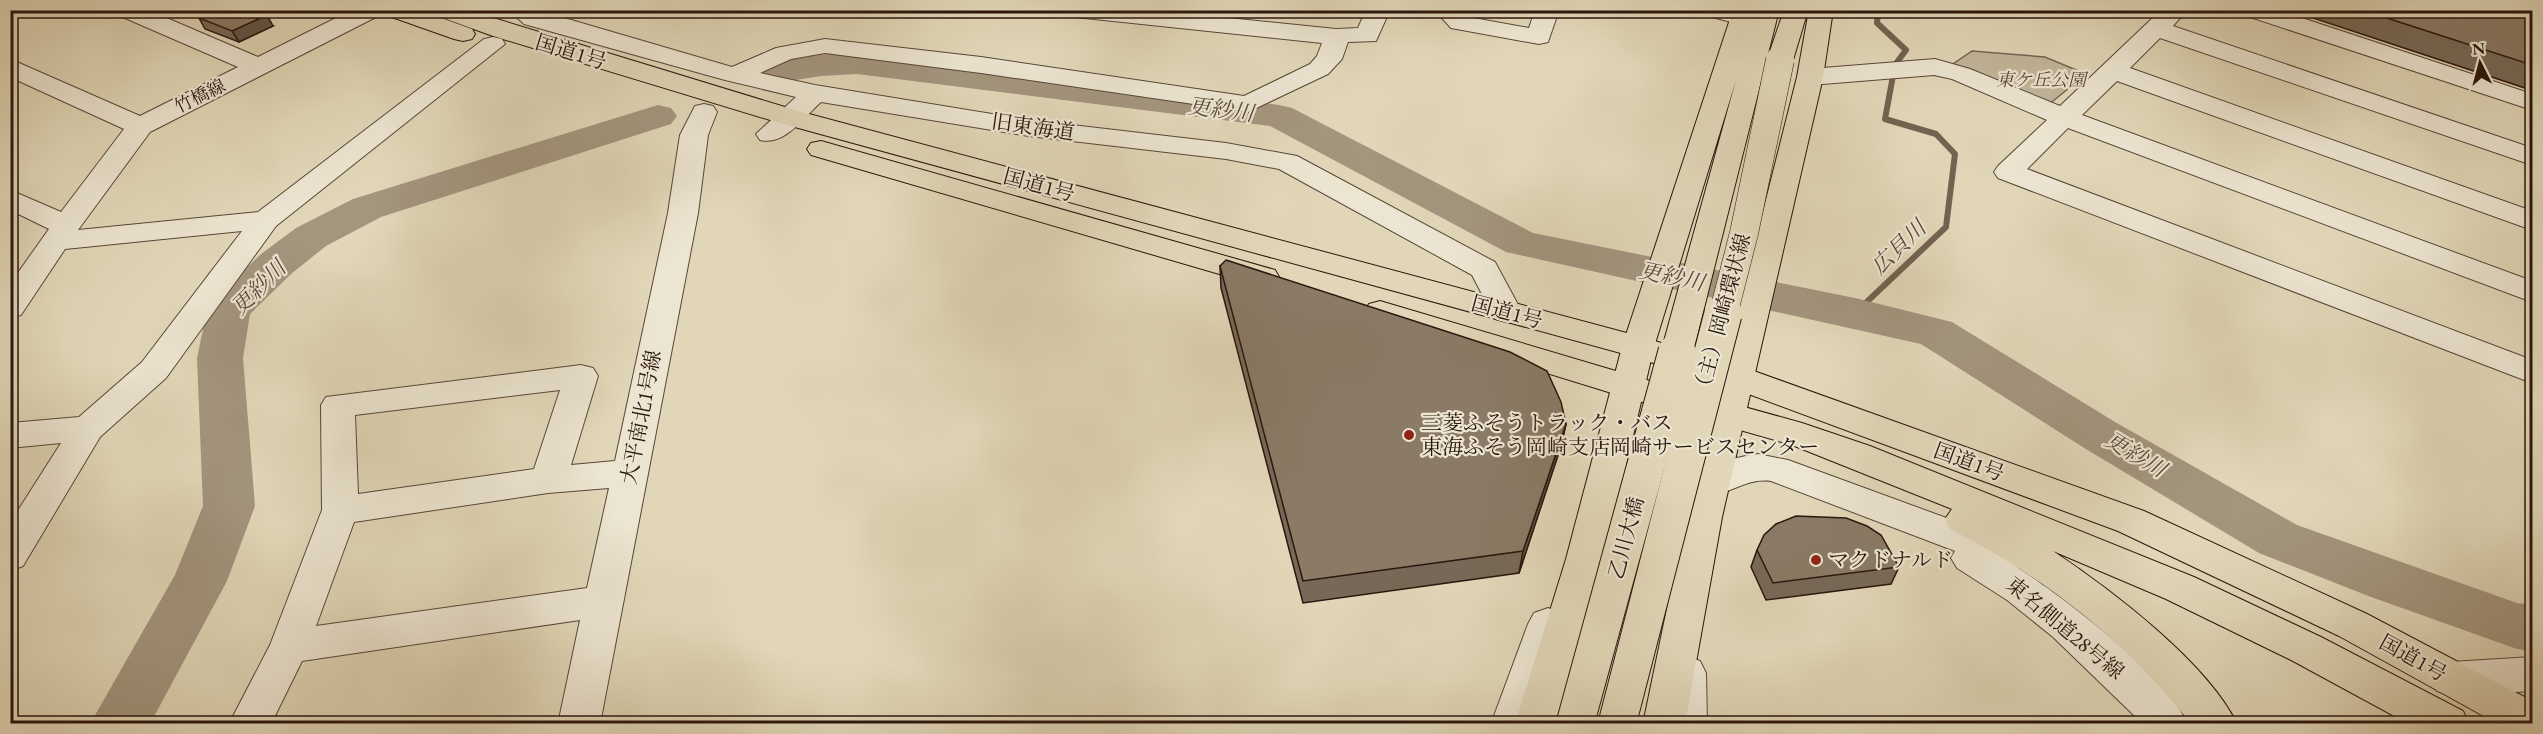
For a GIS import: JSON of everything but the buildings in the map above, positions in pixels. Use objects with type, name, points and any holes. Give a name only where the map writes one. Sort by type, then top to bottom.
[{"type":"main road","name":"国道1号","points":[[394,10],[704,112],[779,125],[1506,312],[1638,347],[1739,378],[2131,521],[2353,625],[2532,721]]},
{"type":"main road","name":"国道1号","points":[[443,10],[779,125],[1294,286]]},
{"type":"main road","name":"（主）岡崎環状線","points":[[1681,340],[1768,59],[1796,10]]},
{"type":"main road","points":[[1664,723],[1712,483],[1810,77],[1821,10]]},
{"type":"main road","name":"（主）岡崎環状線","points":[[1617,723],[1744,232],[1768,59],[1751,13]]},
{"type":"main road","points":[[1585,559],[1638,347],[1660,274],[1751,13]]},
{"type":"main road","name":"国道1号","points":[[1351,303],[1453,332],[1506,358],[1727,421],[1802,435],[1912,475],[2180,588],[2307,649],[2448,723]]},
{"type":"main road","name":"乙川大橋","points":[[1540,723],[1681,340]]},
{"type":"main road","points":[[1727,421],[1964,519],[2003,538],[2067,582],[2144,642],[2216,723]]},
{"type":"main road","points":[[2465,686],[2532,706]]},
{"type":"street","points":[[126,10],[258,66]]},
{"type":"street","name":"竹橋線","points":[[10,308],[140,126],[372,10]]},
{"type":"street","points":[[1075,10],[1337,37],[1347,34],[1367,36],[1378,10]]},
{"type":"street","points":[[1451,11],[1453,17],[1460,23],[1539,37],[1547,10]]},
{"type":"street","points":[[1713,10],[1751,13]]},
{"type":"street","points":[[2252,10],[2532,102]]},
{"type":"street","name":"旧東海道","points":[[521,11],[532,19],[734,75],[815,93],[1029,128],[1226,151],[1287,162],[1484,270],[1506,312]]},
{"type":"street","points":[[2532,158],[2165,19],[2008,172],[2532,372]]},
{"type":"street","points":[[734,75],[785,53],[825,46],[981,65],[1248,104],[1319,69],[1329,59],[1337,37]]},
{"type":"street","points":[[10,556],[88,428],[154,370],[266,220],[493,44]]},
{"type":"street","points":[[10,67],[140,126]]},
{"type":"street","points":[[1810,77],[1935,67],[1962,74],[2063,117],[2532,292]]},
{"type":"street","points":[[2112,70],[2532,221]]},
{"type":"street","points":[[779,125],[815,93]]},
{"type":"street","points":[[1226,151],[1248,104]]},
{"type":"street","name":"大平南北1号線","points":[[579,723],[606,601],[629,473],[683,213],[694,135],[704,112]]},
{"type":"street","points":[[10,199],[61,234],[266,220]]},
{"type":"street","points":[[250,723],[289,646],[340,510],[338,405],[581,376],[548,480]]},
{"type":"street","points":[[10,436],[88,428]]},
{"type":"street","points":[[1712,483],[1740,469],[1762,466],[1775,469],[1927,523],[2067,582]]},
{"type":"street","points":[[340,510],[548,480],[629,473]]},
{"type":"street","name":"東名側道28号線","points":[[1927,523],[1937,540],[2004,576],[2042,603],[2155,707],[2167,723]]},
{"type":"street","points":[[1540,723],[1553,609],[1585,559]]},
{"type":"street","points":[[289,646],[606,601]]},
{"type":"street","points":[[1686,609],[1686,723]]},
{"type":"street","points":[[2465,686],[2532,674]]},
{"type":"green space","name":"東ケ丘公園","points":[[1972,51],[2045,57],[2086,74],[2047,106],[1958,70],[1953,64]]},
{"type":"waterway","name":"広貝川","points":[[1855,313],[1946,227],[1955,154],[1936,134],[1885,119],[1895,65],[1906,50],[1877,23],[1878,10]]},
{"type":"waterway","name":"更紗川","points":[[771,73],[821,65],[857,63],[1279,116],[1521,243],[1855,313],[1936,333],[2098,434],[2278,539],[2390,582],[2517,626],[2532,628]]},
{"type":"waterway","name":"更紗川","points":[[119,724],[200,581],[229,506],[220,358],[229,310],[276,264],[311,237],[367,208],[658,116]]},
{"type":"place","name":"三菱ふそうトラック・バス 東海ふそう岡崎支店岡崎サービスセンター","points":[[1409,435]]},
{"type":"place","name":"マクドナルド","points":[[1816,560]]}]
